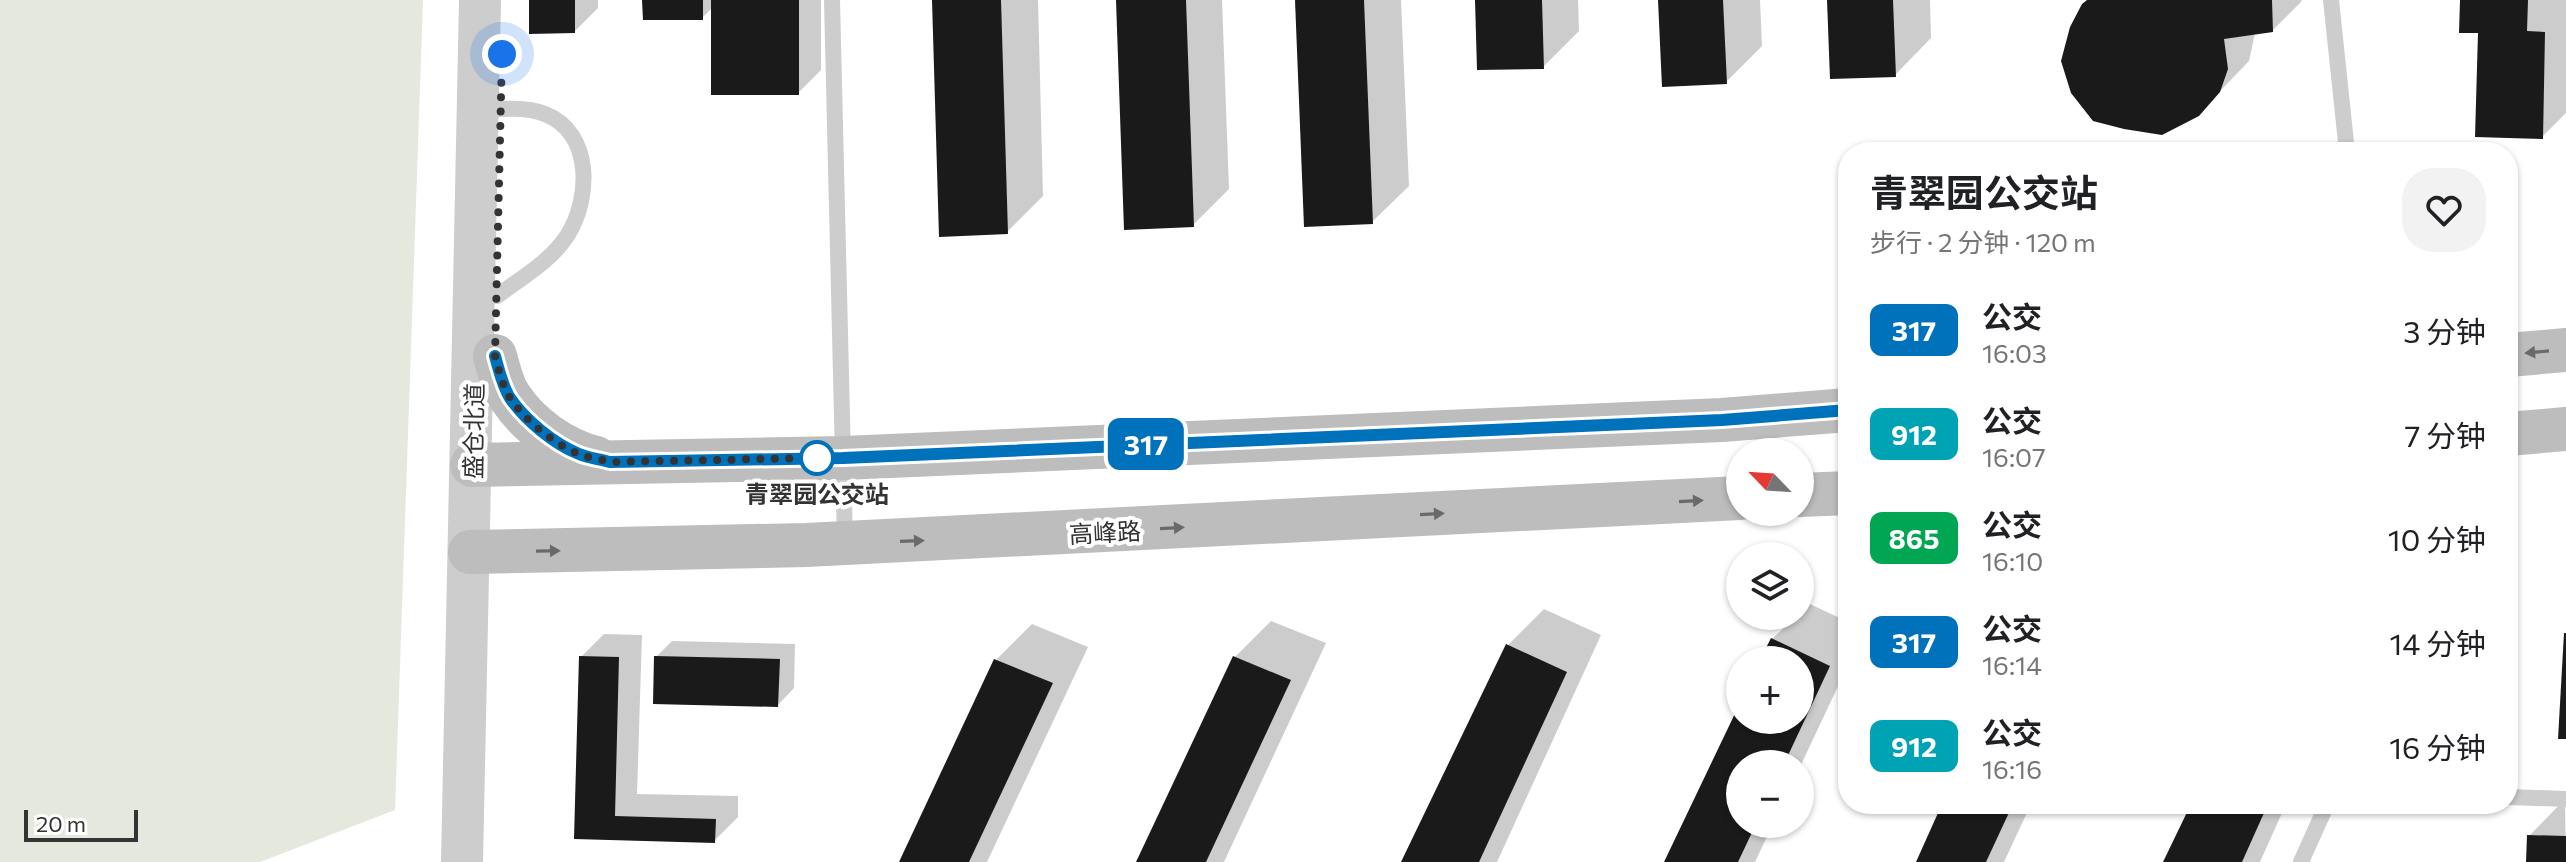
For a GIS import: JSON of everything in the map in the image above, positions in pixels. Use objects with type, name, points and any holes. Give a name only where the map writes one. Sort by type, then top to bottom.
[{"type":"main road","points":[[2518,354],[2566,350]]},
{"type":"main road","points":[[495,356],[510,397],[533,422],[578,454],[610,462]]},
{"type":"main road","points":[[483,465],[843,458],[1722,420],[1838,411]]},
{"type":"main road","points":[[2518,433],[2566,429]]},
{"type":"main road","points":[[1814,494],[1838,493]]},
{"type":"main road","name":"高峰路","points":[[481,552],[845,544],[1726,499]]},
{"type":"street","name":"盛仓北道","points":[[480,0],[489,110],[497,296],[495,356],[483,465]]},
{"type":"street","name":"盛仓北道","points":[[462,862],[481,552],[489,110],[503,0]]},
{"type":"street","name":"盛仓北道","points":[[481,552],[486,862]]},
{"type":"lane","points":[[832,0],[845,544]]},
{"type":"lane","points":[[2331,0],[2346,142]]},
{"type":"lane","points":[[489,110],[544,113],[557,120],[571,134],[582,154],[583,176],[580,207],[568,235],[545,261],[497,296]]},
{"type":"lane","points":[[2518,797],[2566,799]]},
{"type":"lane","points":[[2301,862],[2323,814]]},
{"type":"shaded area","points":[[0,0],[423,0],[395,810],[260,862],[0,862]]},
{"type":"building","points":[[529,0],[575,0],[575,33],[529,34]]},
{"type":"building","points":[[642,0],[703,0],[703,20],[643,20]]},
{"type":"building","points":[[711,0],[799,0],[799,95],[711,95]]},
{"type":"building","points":[[932,0],[1001,0],[1008,234],[939,237]]},
{"type":"building","points":[[1116,0],[1186,0],[1194,227],[1124,230]]},
{"type":"building","points":[[1295,0],[1364,0],[1373,224],[1304,227]]},
{"type":"building","points":[[1475,0],[1542,0],[1544,69],[1477,70]]},
{"type":"building","points":[[1658,0],[1723,0],[1727,84],[1662,87]]},
{"type":"building","points":[[1827,0],[1893,0],[1896,77],[1830,79]]},
{"type":"building","points":[[2087,0],[2272,0],[2273,32],[2224,39],[2228,69],[2220,92],[2199,116],[2162,135],[2124,129],[2093,121],[2071,93],[2061,61],[2070,27]]},
{"type":"building","points":[[2460,0],[2528,0],[2527,31],[2545,32],[2543,139],[2475,137],[2478,33],[2459,33]]},
{"type":"building","points":[[2564,633],[2566,739],[2558,739]]},
{"type":"building","points":[[1771,638],[1788,646],[1767,646]]},
{"type":"building","points":[[1506,644],[1567,672],[1479,862],[1401,862]]},
{"type":"building","points":[[579,656],[619,657],[615,816],[716,819],[715,843],[574,839]]},
{"type":"building","points":[[654,656],[780,659],[778,707],[653,704]]},
{"type":"building","points":[[1233,656],[1291,680],[1206,862],[1136,862]]},
{"type":"building","points":[[1814,658],[1830,666],[1814,700]]},
{"type":"building","points":[[994,659],[1053,683],[969,862],[899,862]]},
{"type":"building","points":[[1726,732],[1798,734],[1791,750],[1726,750],[1726,838],[1749,838],[1738,862],[1664,862]]},
{"type":"building","points":[[1938,814],[2008,814],[1986,862],[1916,862]]},
{"type":"building","points":[[2186,814],[2264,814],[2242,862],[2163,862]]},
{"type":"building","points":[[2527,835],[2566,836],[2566,862],[2526,862]]},
{"type":"bus line","name":"317","points":[[495,356],[510,397],[533,422],[578,454],[610,462],[843,458],[1722,420],[1838,411]]},
{"type":"place","name":"青翠园公交站","points":[[817,458]]},
{"type":"route","points":[[502,54],[495,356],[502,381],[518,408],[556,441],[578,454],[610,462],[817,458]]}]
